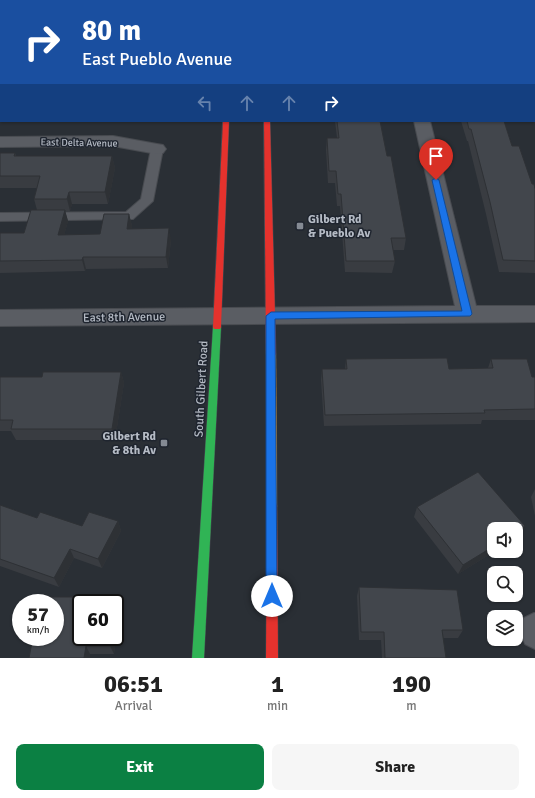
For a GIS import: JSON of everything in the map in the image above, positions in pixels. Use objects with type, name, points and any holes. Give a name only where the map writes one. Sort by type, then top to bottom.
[{"type":"main road","name":"South Gilbert Road","points":[[198,658],[226,122]]},
{"type":"main road","points":[[267,122],[271,316],[272,658]]},
{"type":"street","points":[[422,122],[467,314]]},
{"type":"street","name":"East Delta Avenue","points":[[0,142],[113,141],[157,150]]},
{"type":"street","name":"East 8th Avenue","points":[[0,318],[535,314]]},
{"type":"lane","points":[[0,217],[128,216],[147,201],[157,150]]},
{"type":"building","points":[[337,122],[380,122],[387,156],[391,156],[406,238],[391,238],[395,261],[346,261],[341,194],[338,194],[336,171],[329,171],[327,138],[339,138]]},
{"type":"building","points":[[467,122],[504,122],[512,146],[519,146],[535,189],[535,261],[503,260],[490,202],[471,129],[469,129]]},
{"type":"building","points":[[0,153],[15,153],[14,156],[112,156],[105,192],[69,192],[67,199],[34,199],[40,176],[0,176]]},
{"type":"building","points":[[31,210],[65,210],[58,235],[100,234],[104,214],[129,214],[127,229],[169,228],[166,257],[83,257],[82,260],[0,261],[0,233],[24,233]]},
{"type":"building","points":[[447,358],[449,369],[493,368],[491,359],[527,359],[532,377],[535,377],[535,409],[484,410],[485,413],[325,415],[322,369],[347,369],[346,359]]},
{"type":"building","points":[[43,372],[121,372],[112,429],[11,429],[13,420],[0,420],[0,377],[42,377]]},
{"type":"building","points":[[478,472],[522,522],[487,522],[487,550],[463,565],[417,507]]},
{"type":"building","points":[[0,505],[37,518],[40,512],[82,526],[89,512],[118,521],[98,559],[70,549],[54,578],[0,559]]},
{"type":"building","points":[[359,587],[457,590],[463,630],[442,630],[446,658],[385,658],[384,632],[361,632]]},
{"type":"building","points":[[64,597],[72,597],[72,646],[86,646],[84,658],[29,658],[31,646],[64,646]]},
{"type":"traffic: fast","points":[[198,658],[217,327]]},
{"type":"traffic: slow","points":[[271,354],[272,506]]},
{"type":"traffic: jam","points":[[217,327],[226,122]]},
{"type":"traffic: jam","points":[[267,122],[271,354]]},
{"type":"traffic: jam","points":[[272,506],[272,658]]},
{"type":"place","name":"Gilbert Rd & Pueblo Av","points":[[300,226]]},
{"type":"place","name":"Gilbert Rd & 8th Av","points":[[164,443]]},
{"type":"route","points":[[272,596],[271,316],[467,314],[436,180]]}]
